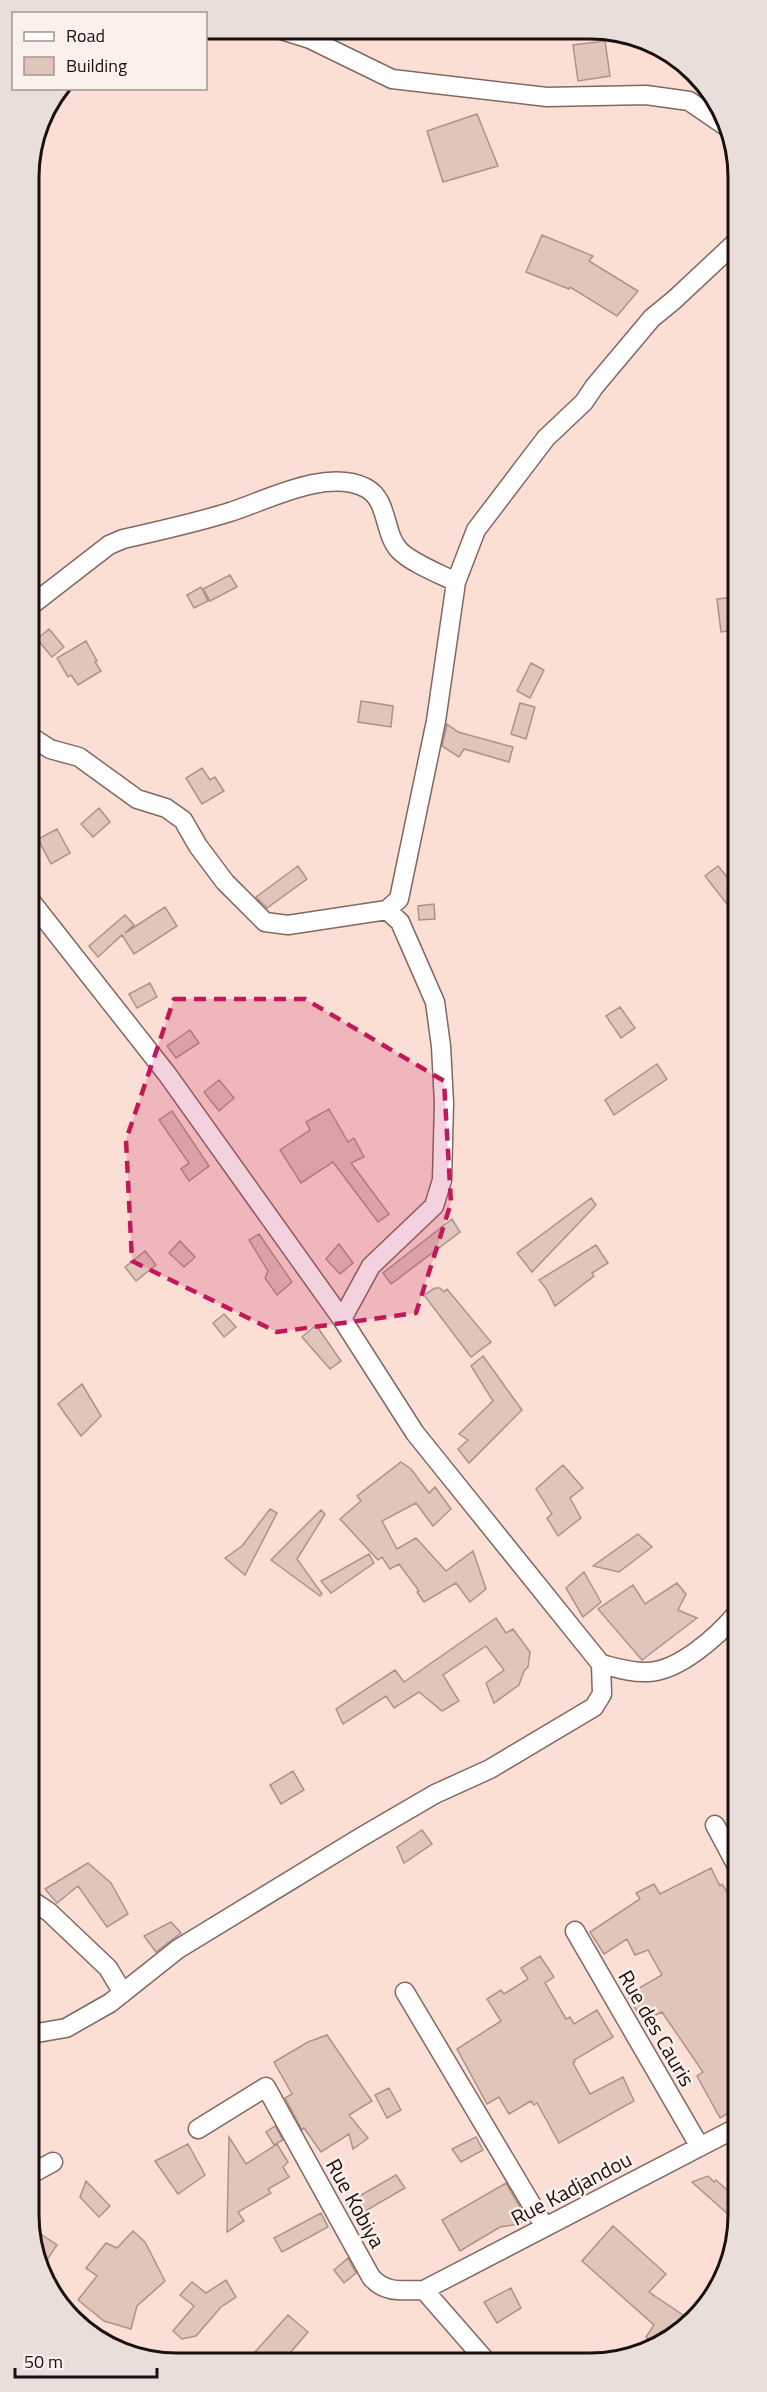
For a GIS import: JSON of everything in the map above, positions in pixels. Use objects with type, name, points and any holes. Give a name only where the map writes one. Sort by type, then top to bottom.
[{"type":"street","points":[[310,39],[392,79],[547,97],[657,97],[689,101],[715,119]]},
{"type":"street","points":[[39,742],[50,749],[80,757],[137,800],[166,808],[183,819],[198,846],[225,882],[265,922],[288,925],[387,910],[399,899],[436,722],[456,582],[476,530],[546,438],[584,402],[652,318],[728,250]]},
{"type":"street","points":[[39,599],[109,544],[231,512],[281,493],[314,484],[342,482],[366,488],[377,498],[391,539],[401,552],[456,582]]},
{"type":"street","points":[[342,1318],[371,1266],[402,1239],[434,1206],[442,1180],[444,1102],[441,1046],[435,1002],[400,922],[387,910]]},
{"type":"street","points":[[39,911],[167,1074],[342,1318],[415,1433],[601,1664],[628,1671],[650,1672],[668,1667],[689,1656],[728,1624]]},
{"type":"street","points":[[39,2033],[66,2028],[123,1994],[178,1950],[363,1836],[435,1794],[490,1769],[594,1707],[602,1694],[601,1664]]},
{"type":"street","points":[[715,1825],[728,1849]]},
{"type":"street","points":[[39,1906],[108,1968],[123,1994]]},
{"type":"street","name":"Rue des Cauris","points":[[575,1931],[700,2147]]},
{"type":"street","points":[[405,1992],[545,2227]]},
{"type":"street","name":"Rue Kobiya","points":[[198,2129],[266,2087],[371,2277],[381,2288],[388,2290],[424,2290]]},
{"type":"street","name":"Rue Kadjandou","points":[[424,2290],[728,2132]]},
{"type":"street","points":[[39,2170],[53,2162]]},
{"type":"street","points":[[424,2290],[479,2353]]},
{"type":"highlighted area","points":[[174,999],[305,999],[444,1081],[451,1203],[416,1313],[277,1332],[132,1261],[126,1140]]},
{"type":"building","points":[[605,41],[610,76],[578,81],[573,45]]},
{"type":"building","points":[[477,114],[498,166],[443,182],[427,131]]},
{"type":"building","points":[[542,235],[593,256],[589,261],[638,291],[617,316],[570,287],[569,289],[526,272]]},
{"type":"building","points":[[230,575],[237,587],[210,601],[203,589]]},
{"type":"building","points":[[201,587],[208,601],[194,608],[187,595]]},
{"type":"building","points":[[728,598],[728,631],[721,632],[717,599]]},
{"type":"building","points":[[49,629],[64,647],[52,657],[39,641],[39,637]]},
{"type":"building","points":[[86,641],[101,671],[78,685],[71,675],[68,677],[57,658]]},
{"type":"building","points":[[531,663],[544,670],[530,698],[517,691]]},
{"type":"building","points":[[361,701],[393,706],[391,727],[358,722]]},
{"type":"building","points":[[520,703],[535,707],[526,739],[511,734]]},
{"type":"building","points":[[447,724],[458,732],[513,747],[509,762],[464,749],[459,757],[442,746]]},
{"type":"building","points":[[202,768],[210,780],[215,777],[224,791],[202,804],[186,778]]},
{"type":"building","points":[[99,808],[110,822],[93,837],[81,824]]},
{"type":"building","points":[[57,829],[70,853],[51,864],[39,838]]},
{"type":"building","points":[[298,866],[307,879],[267,908],[256,897]]},
{"type":"building","points":[[718,866],[728,878],[728,905],[705,876]]},
{"type":"building","points":[[434,904],[435,919],[419,920],[418,906]]},
{"type":"building","points":[[165,907],[177,926],[134,954],[122,935],[98,957],[89,946],[125,915],[134,925],[125,933]]},
{"type":"building","points":[[150,983],[157,997],[137,1008],[129,994]]},
{"type":"building","points":[[620,1007],[635,1028],[621,1038],[606,1016]]},
{"type":"building","points":[[190,1030],[199,1043],[176,1058],[167,1046]]},
{"type":"building","points":[[657,1064],[667,1079],[614,1115],[605,1100]]},
{"type":"building","points":[[219,1080],[234,1098],[219,1111],[204,1092]]},
{"type":"building","points":[[329,1109],[348,1142],[354,1138],[364,1157],[351,1163],[389,1214],[378,1222],[333,1162],[301,1183],[280,1150],[310,1130],[306,1122]]},
{"type":"building","points":[[172,1111],[209,1166],[189,1181],[181,1169],[189,1163],[159,1120]]},
{"type":"building","points":[[591,1198],[596,1205],[532,1272],[517,1253]]},
{"type":"building","points":[[452,1219],[460,1232],[391,1284],[383,1273]]},
{"type":"building","points":[[259,1234],[292,1282],[277,1295],[265,1278],[268,1271],[249,1240]]},
{"type":"building","points":[[180,1241],[195,1257],[184,1267],[169,1253]]},
{"type":"building","points":[[339,1244],[353,1263],[340,1274],[326,1259]]},
{"type":"building","points":[[596,1245],[608,1263],[592,1273],[594,1276],[555,1306],[539,1280]]},
{"type":"building","points":[[145,1251],[156,1265],[136,1281],[125,1267]]},
{"type":"building","points":[[435,1288],[440,1288],[444,1292],[447,1289],[491,1342],[471,1357],[424,1295]]},
{"type":"building","points":[[224,1314],[236,1327],[224,1337],[213,1323]]},
{"type":"building","points":[[316,1325],[341,1361],[330,1369],[302,1337]]},
{"type":"building","points":[[483,1356],[522,1410],[469,1463],[458,1449],[468,1440],[459,1434],[493,1401],[471,1366]]},
{"type":"building","points":[[82,1384],[101,1416],[81,1436],[58,1404]]},
{"type":"building","points":[[401,1462],[411,1469],[429,1493],[435,1487],[451,1509],[433,1526],[416,1503],[382,1521],[397,1549],[416,1538],[446,1571],[473,1551],[486,1589],[470,1602],[456,1583],[424,1602],[417,1592],[419,1591],[399,1564],[390,1569],[382,1557],[378,1560],[340,1519],[361,1501],[357,1496]]},
{"type":"building","points":[[563,1465],[583,1488],[570,1498],[581,1518],[558,1536],[547,1518],[552,1514],[536,1489]]},
{"type":"building","points":[[270,1509],[277,1513],[245,1575],[225,1558],[242,1546]]},
{"type":"building","points":[[321,1510],[325,1514],[297,1559],[322,1594],[320,1596],[271,1560]]},
{"type":"building","points":[[638,1534],[652,1547],[619,1572],[593,1566]]},
{"type":"building","points":[[369,1554],[374,1563],[331,1593],[321,1581]]},
{"type":"building","points":[[584,1572],[601,1602],[583,1617],[566,1588]]},
{"type":"building","points":[[677,1583],[686,1594],[678,1610],[697,1618],[642,1660],[598,1609],[633,1585],[645,1604]]},
{"type":"building","points":[[496,1618],[506,1633],[513,1629],[530,1652],[528,1667],[519,1685],[494,1703],[486,1683],[504,1670],[486,1646],[443,1675],[459,1701],[442,1711],[419,1692],[394,1708],[386,1696],[343,1724],[336,1709],[395,1670],[404,1682]]},
{"type":"building","points":[[293,1771],[304,1790],[281,1804],[270,1785]]},
{"type":"building","points":[[422,1830],[432,1844],[404,1863],[397,1847]]},
{"type":"building","points":[[88,1863],[111,1883],[128,1914],[107,1927],[78,1886],[57,1903],[45,1889]]},
{"type":"building","points":[[711,1868],[720,1886],[722,1884],[728,1892],[728,2113],[720,2118],[697,2076],[703,2072],[662,2012],[643,2021],[627,1995],[662,1975],[648,1950],[635,1955],[627,1939],[604,1954],[590,1932],[640,1899],[636,1893],[654,1884],[660,1894]]},
{"type":"building","points":[[171,1922],[181,1933],[156,1952],[144,1936]]},
{"type":"building","points":[[540,1956],[554,1977],[545,1983],[566,2019],[570,2017],[574,2024],[597,2010],[613,2037],[574,2060],[573,2063],[590,2094],[623,2077],[634,2101],[559,2143],[537,2103],[534,2105],[531,2101],[509,2114],[499,2097],[487,2104],[457,2049],[501,2021],[487,1999],[501,1990],[504,1994],[528,1979],[521,1968]]},
{"type":"building","points":[[327,2035],[372,2101],[349,2115],[368,2138],[353,2149],[349,2134],[321,2152],[304,2128],[302,2130],[285,2098],[292,2094],[274,2062],[308,2042]]},
{"type":"building","points":[[389,2088],[401,2110],[387,2118],[375,2095]]},
{"type":"building","points":[[275,2126],[283,2140],[274,2145],[266,2132]]},
{"type":"building","points":[[229,2137],[246,2164],[277,2144],[288,2162],[283,2167],[289,2177],[268,2189],[271,2193],[238,2212],[244,2221],[227,2232]]},
{"type":"building","points":[[476,2137],[483,2150],[461,2162],[452,2149]]},
{"type":"building","points":[[188,2144],[205,2175],[178,2194],[155,2161]]},
{"type":"building","points":[[396,2175],[405,2188],[355,2217],[347,2203]]},
{"type":"building","points":[[708,2176],[728,2191],[728,2214],[692,2182]]},
{"type":"building","points":[[86,2181],[110,2206],[99,2217],[80,2197]]},
{"type":"building","points":[[506,2183],[527,2219],[519,2224],[500,2227],[460,2251],[442,2220]]},
{"type":"building","points":[[321,2213],[328,2227],[282,2252],[274,2238]]},
{"type":"building","points":[[613,2226],[666,2274],[649,2292],[684,2316],[667,2330],[650,2340],[646,2337],[654,2325],[582,2261]]},
{"type":"building","points":[[133,2231],[145,2242],[165,2281],[137,2306],[131,2329],[104,2321],[78,2300],[97,2276],[86,2268],[106,2243],[117,2248]]},
{"type":"building","points":[[40,2234],[57,2245],[47,2261]]},
{"type":"building","points":[[348,2258],[356,2273],[344,2283],[334,2270]]},
{"type":"building","points":[[226,2280],[236,2297],[221,2307],[196,2336],[182,2339],[173,2331],[194,2306],[180,2295],[192,2282],[206,2293]]},
{"type":"building","points":[[511,2288],[521,2308],[497,2323],[484,2302]]},
{"type":"building","points":[[288,2315],[308,2332],[290,2353],[254,2353]]}]
